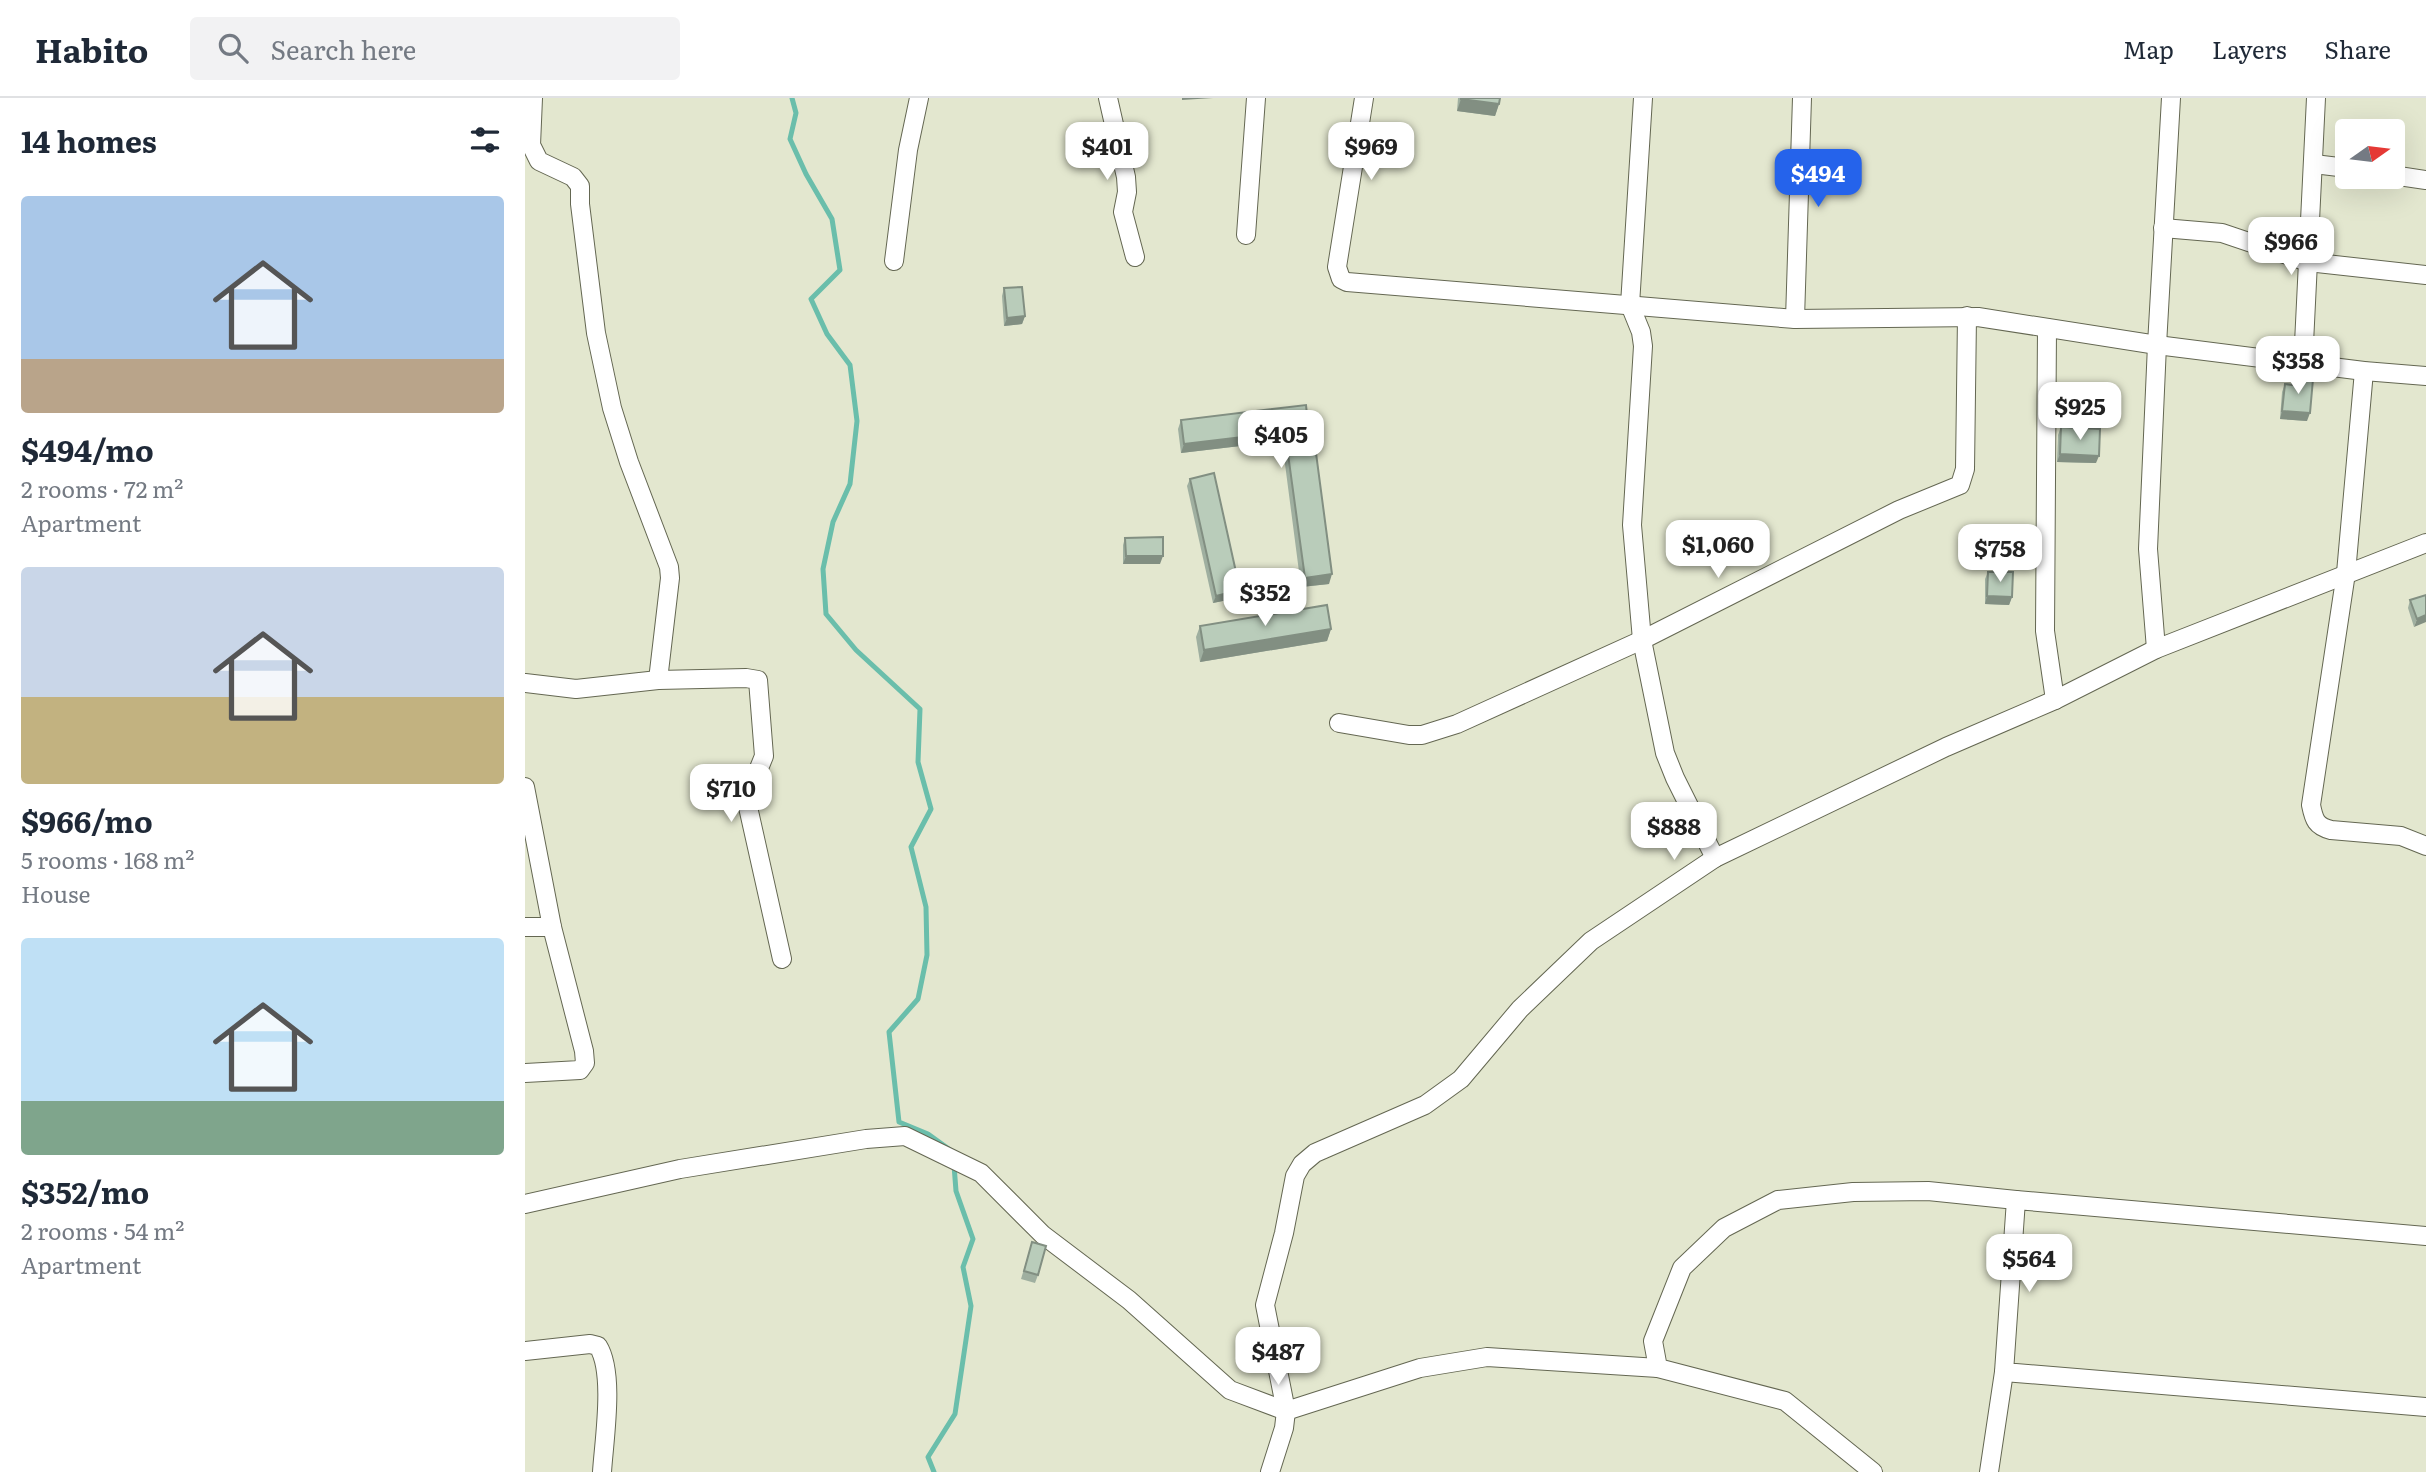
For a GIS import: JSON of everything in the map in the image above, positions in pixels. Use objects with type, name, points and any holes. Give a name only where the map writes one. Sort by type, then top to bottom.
[{"type":"street","points":[[533,98],[530,145],[539,161],[573,177],[580,186],[596,333],[612,408],[629,462],[669,567],[657,680]]},
{"type":"street","points":[[894,261],[908,150],[919,98]]},
{"type":"street","points":[[1108,98],[1126,177],[1127,192],[1123,212],[1135,257]]},
{"type":"street","points":[[1246,235],[1256,98]]},
{"type":"street","points":[[1364,98],[1337,267],[1341,279],[1347,282],[1795,319],[1967,316],[2157,345],[2303,364],[2426,376]]},
{"type":"street","points":[[1643,98],[1630,305],[1641,332],[1643,345],[1632,514],[1642,640],[1665,753],[1715,858]]},
{"type":"street","points":[[1795,319],[1802,98]]},
{"type":"street","points":[[2156,649],[2148,549],[2171,98]]},
{"type":"street","points":[[2303,364],[2316,98]]},
{"type":"street","points":[[2314,164],[2335,167]]},
{"type":"street","points":[[2405,177],[2426,180]]},
{"type":"street","points":[[2164,228],[2221,233],[2308,262],[2426,275]]},
{"type":"street","points":[[1339,723],[1409,735],[1440,730],[1642,640],[1880,519],[1960,485],[1965,469],[1967,316]]},
{"type":"street","points":[[2047,328],[2045,631],[2055,700]]},
{"type":"street","points":[[2364,371],[2346,573],[2311,805],[2314,821],[2321,827],[2400,836],[2426,846]]},
{"type":"street","points":[[1270,1472],[1284,1428],[1286,1411],[1265,1304],[1284,1233],[1295,1177],[1302,1164],[1315,1153],[1425,1105],[1461,1079],[1520,1009],[1591,941],[1715,858],[1946,747],[2055,700],[2156,649],[2426,543]]},
{"type":"street","points":[[525,683],[576,689],[657,680],[758,680],[764,756],[751,789],[748,807],[782,959]]},
{"type":"street","points":[[525,787],[552,927],[585,1051],[585,1063],[580,1070],[525,1073]]},
{"type":"street","points":[[525,927],[552,927]]},
{"type":"street","points":[[525,1204],[680,1169],[866,1139],[905,1136],[981,1174],[1044,1235],[1129,1300],[1230,1390],[1286,1411],[1420,1368],[1487,1357],[1658,1368],[1785,1401],[1873,1472]]},
{"type":"street","points":[[1658,1368],[1653,1341],[1682,1268],[1724,1228],[1778,1200],[1853,1192],[1928,1191],[2426,1236]]},
{"type":"street","points":[[1989,1472],[2004,1372],[2016,1200]]},
{"type":"street","points":[[525,1352],[590,1344],[598,1346],[602,1352],[607,1392],[602,1472]]},
{"type":"street","points":[[2004,1372],[2426,1407]]},
{"type":"building","points":[[1461,98],[1500,98],[1499,104]]},
{"type":"building","points":[[1022,287],[1025,316],[1007,318],[1004,288]]},
{"type":"building","points":[[2293,377],[2313,379],[2310,413],[2282,411],[2285,384],[2293,385]]},
{"type":"building","points":[[1306,405],[1311,453],[1316,453],[1332,574],[1305,578],[1285,432],[1184,444],[1181,420]]},
{"type":"building","points":[[2061,427],[2100,429],[2099,456],[2060,454]]},
{"type":"building","points":[[1214,473],[1240,590],[1216,596],[1190,479]]},
{"type":"building","points":[[1163,537],[1163,556],[1126,556],[1125,538]]},
{"type":"building","points":[[1988,572],[2013,572],[2012,597],[1987,596]]},
{"type":"building","points":[[2426,595],[2426,615],[2417,619],[2410,600]]},
{"type":"building","points":[[1327,605],[1331,629],[1204,650],[1200,626]]},
{"type":"building","points":[[1032,1242],[1046,1246],[1038,1275],[1024,1271]]},
{"type":"waterway","points":[[792,98],[796,113],[790,139],[806,174],[832,219],[840,270],[811,299],[827,334],[850,365],[857,421],[850,484],[833,522],[823,569],[826,614],[856,650],[920,709],[918,762],[931,809],[911,847],[926,907],[927,955],[918,999],[889,1032],[899,1122],[928,1134],[953,1152]]},
{"type":"waterway","points":[[934,1472],[928,1457],[955,1414],[971,1306],[963,1267],[973,1239],[956,1191],[954,1165]]}]
